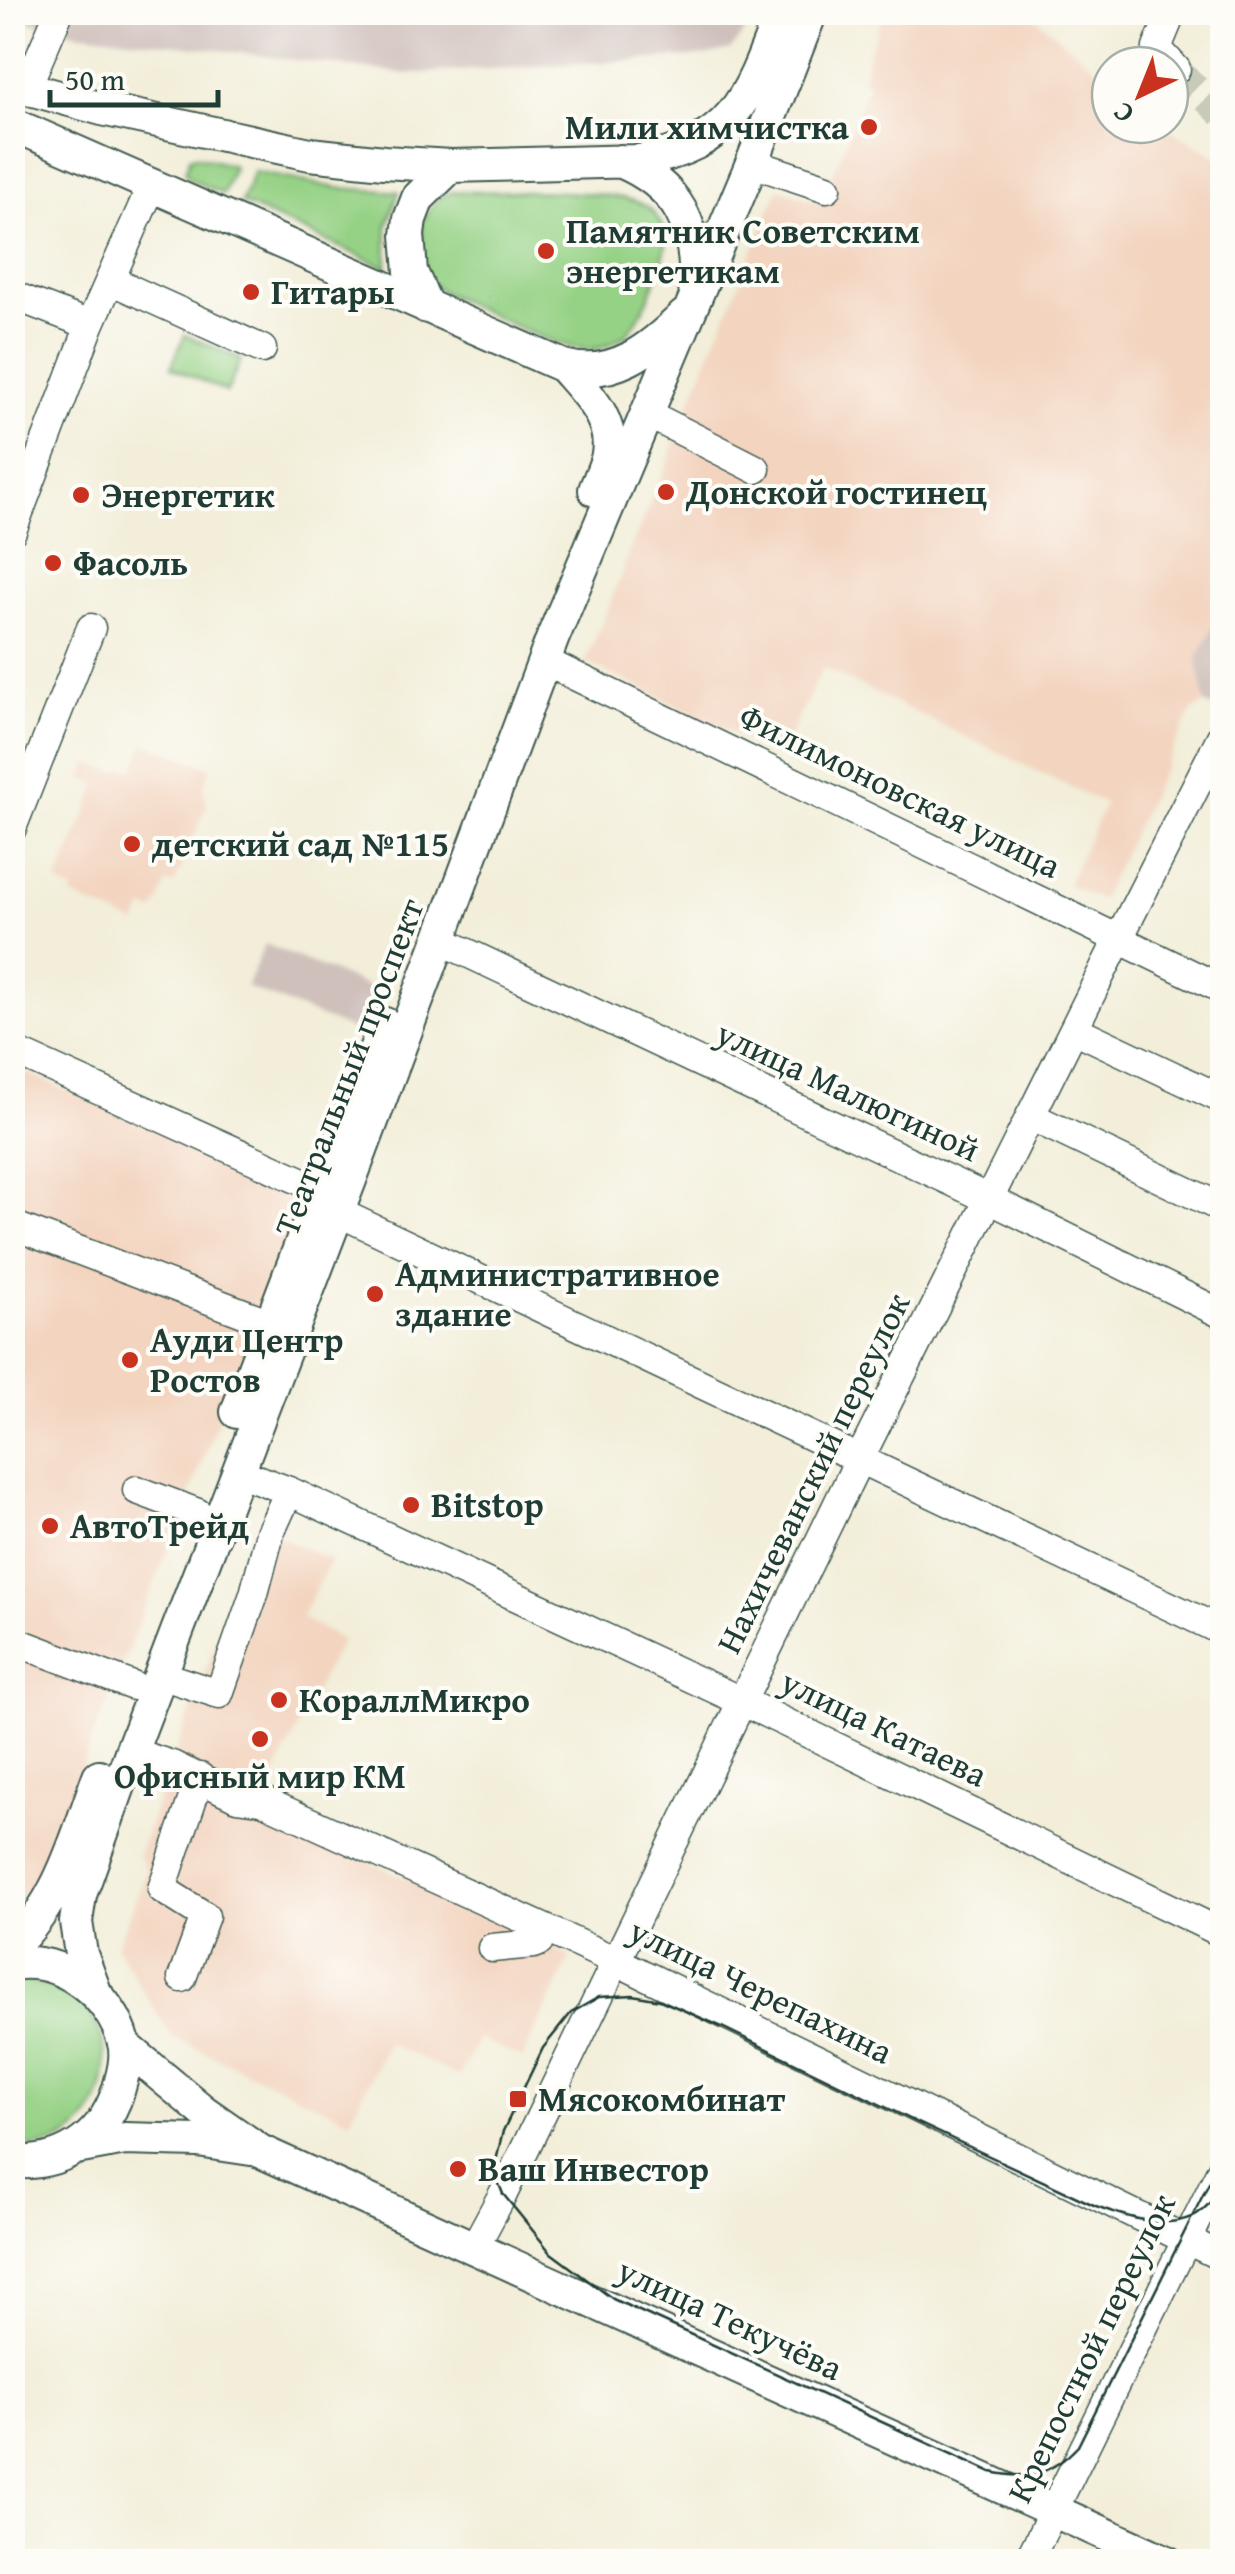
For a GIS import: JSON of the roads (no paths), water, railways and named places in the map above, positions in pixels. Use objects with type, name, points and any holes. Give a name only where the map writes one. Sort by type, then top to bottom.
[{"type":"main road","points":[[19,87],[310,154],[450,166],[639,161],[675,152],[727,122],[750,90],[781,12]]},
{"type":"main road","name":"Театральный проспект","points":[[94,1992],[81,1954],[76,1922],[80,1895],[131,1752],[146,1680],[198,1513],[270,1323],[329,1201],[440,940],[544,661],[811,12]]},
{"type":"main road","points":[[12,124],[562,366],[587,370],[606,369],[628,361],[693,306],[694,256],[682,211],[674,197],[650,175],[620,161]]},
{"type":"main road","points":[[427,307],[411,272],[410,219],[418,198],[450,166]]},
{"type":"main road","name":"Театральный проспект","points":[[12,1946],[56,1888],[238,1472],[329,1201],[536,630],[608,457],[604,421],[562,366]]},
{"type":"main road","points":[[12,1964],[48,1966],[70,1974],[94,1992],[110,2013],[125,2046],[116,2099],[98,2130],[12,2192]]},
{"type":"main road","name":"улица Текучёва","points":[[125,2046],[260,2151],[1166,2562]]},
{"type":"main road","name":"улица Текучёва","points":[[12,2162],[125,2139],[198,2142],[260,2151]]},
{"type":"street","points":[[19,87],[59,12]]},
{"type":"street","points":[[1158,45],[1172,12]]},
{"type":"street","points":[[752,162],[827,188]]},
{"type":"street","points":[[12,532],[90,325],[152,185]]},
{"type":"street","points":[[110,280],[262,349]]},
{"type":"street","points":[[12,295],[90,325]]},
{"type":"street","points":[[648,414],[756,469]]},
{"type":"street","points":[[12,828],[24,768],[90,628]]},
{"type":"street","name":"Филимоновская улица","points":[[544,661],[1222,989]]},
{"type":"street","name":"Нахичеванский переулок","points":[[474,2246],[859,1460],[1222,735]]},
{"type":"street","name":"улица Малюгиной","points":[[440,940],[989,1199],[1222,1314]]},
{"type":"street","points":[[1074,1029],[1222,1099]]},
{"type":"street","points":[[12,1050],[1222,1631]]},
{"type":"street","points":[[1030,1116],[1222,1208]]},
{"type":"street","points":[[12,1225],[270,1323]]},
{"type":"street","name":"улица Катаева","points":[[238,1472],[743,1702],[1222,1933]]},
{"type":"street","points":[[138,1490],[198,1513]]},
{"type":"street","points":[[17,1642],[146,1680],[220,1694],[270,1533],[289,1492]]},
{"type":"street","name":"улица Черепахина","points":[[131,1752],[172,1765],[237,1797],[262,1800],[616,1962],[1222,2257]]},
{"type":"street","points":[[182,1978],[206,1916],[162,1889],[200,1777]]},
{"type":"street","points":[[492,1948],[534,1944],[539,1942],[544,1929]]},
{"type":"street","name":"Крепостной переулок","points":[[1028,2562],[1222,2168]]},
{"type":"tunnel","points":[[1190,83],[1222,114]]},
{"type":"tram line","points":[[1222,2157],[1192,2217],[1078,2446],[1048,2469],[1028,2475],[991,2472],[613,2299],[551,2253],[503,2194],[496,2161],[503,2131],[543,2048],[571,2013],[599,1997],[633,1995],[660,2000],[722,2027],[912,2120],[1125,2216],[1156,2222],[1187,2219],[1200,2212],[1211,2201],[1222,2179]]},
{"type":"place","name":"Мили химчистка","points":[[869,127]]},
{"type":"place","name":"Памятник Советским энергетикам","points":[[546,251]]},
{"type":"place","name":"Гитары","points":[[251,292]]},
{"type":"place","name":"Донской гостинец","points":[[666,492]]},
{"type":"place","name":"Энергетик","points":[[81,495]]},
{"type":"place","name":"Фасоль","points":[[53,563]]},
{"type":"place","name":"детский сад №115","points":[[132,844]]},
{"type":"place","name":"Административное здание","points":[[375,1294]]},
{"type":"place","name":"Ауди Центр Ростов","points":[[130,1360]]},
{"type":"place","name":"Bitstop","points":[[411,1505]]},
{"type":"place","name":"АвтоТрейд","points":[[50,1526]]},
{"type":"place","name":"КораллМикро","points":[[279,1700]]},
{"type":"place","name":"Офисный мир КМ","points":[[260,1739]]},
{"type":"place","name":"Мясокомбинат","points":[[518,2099]]},
{"type":"place","name":"Ваш Инвестор","points":[[458,2169]]}]
